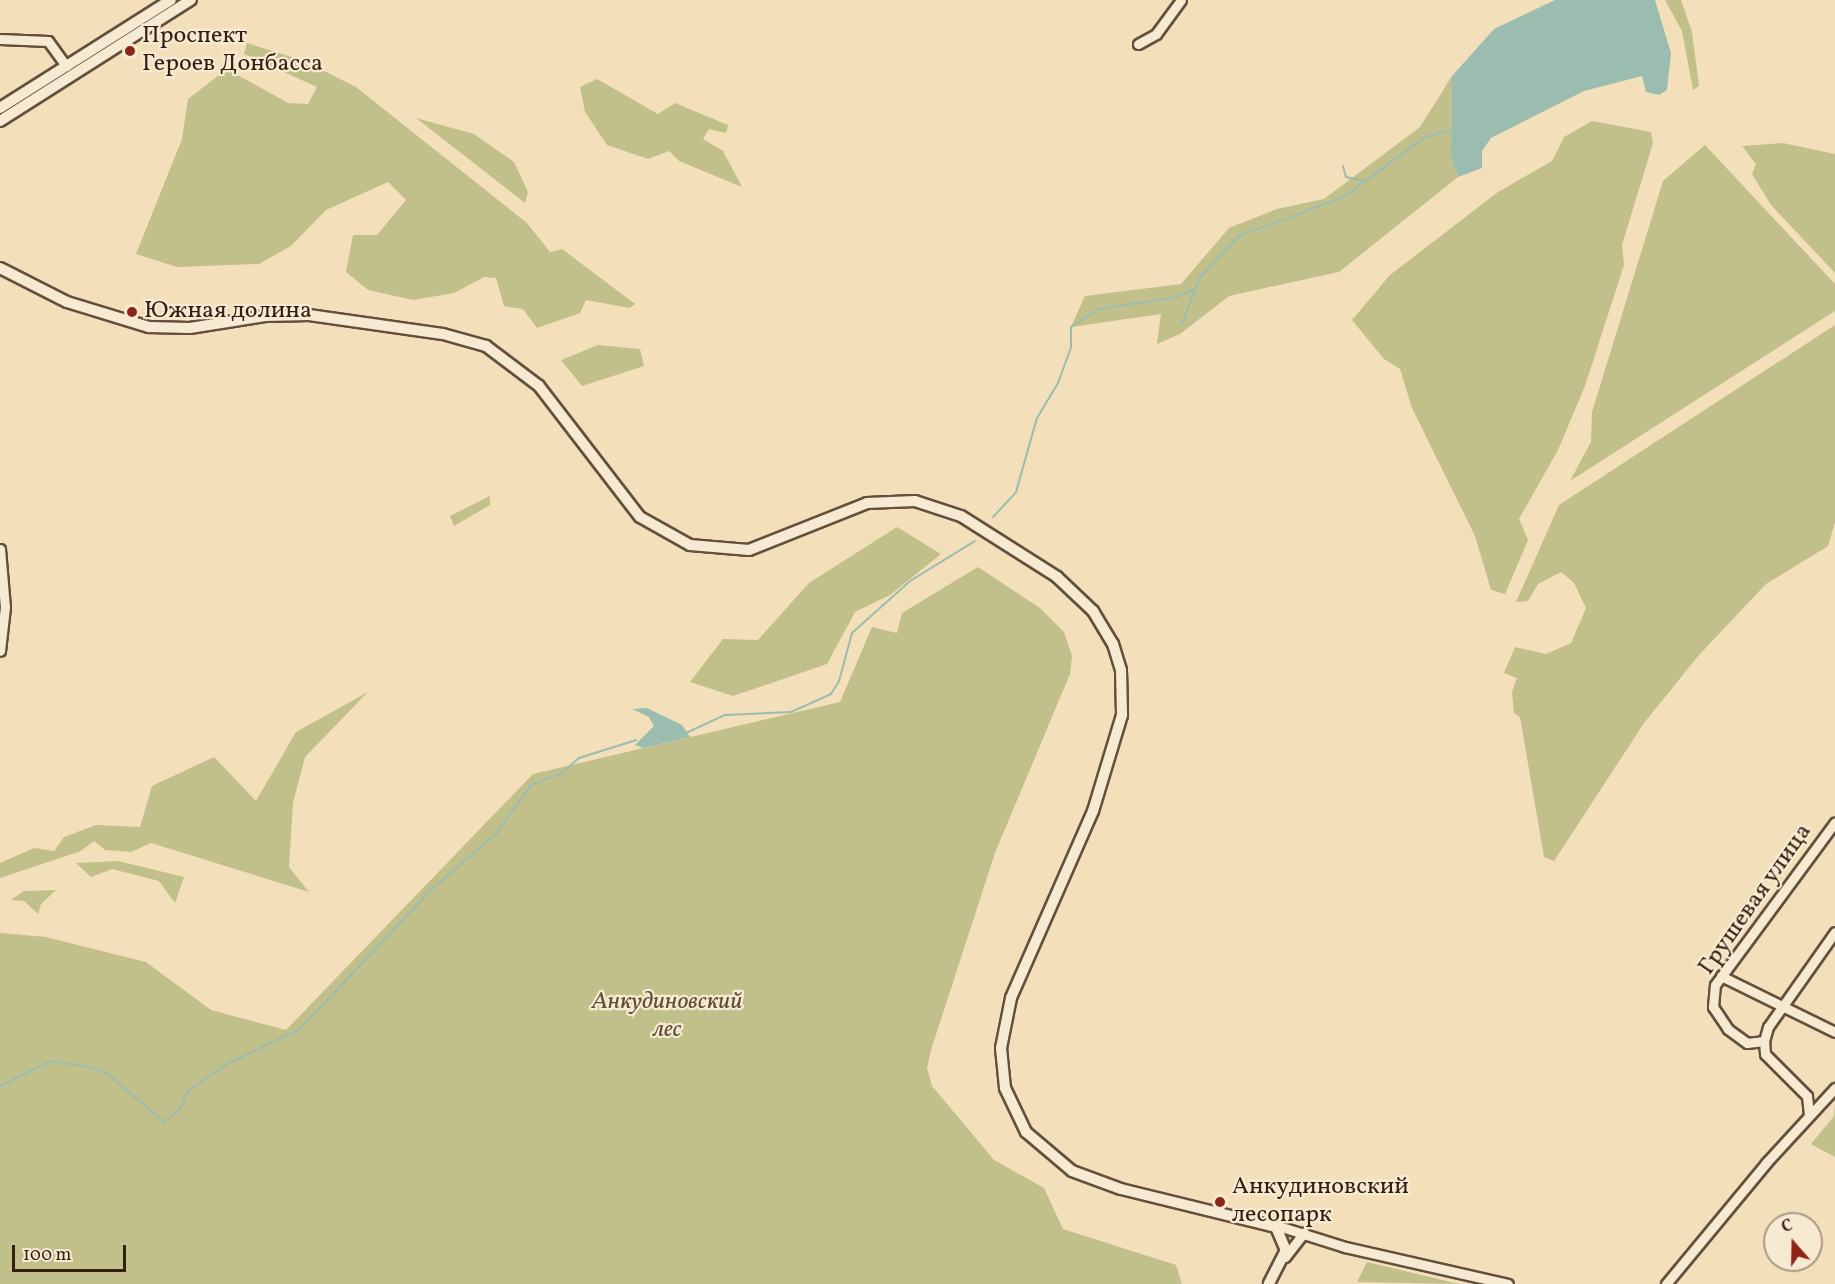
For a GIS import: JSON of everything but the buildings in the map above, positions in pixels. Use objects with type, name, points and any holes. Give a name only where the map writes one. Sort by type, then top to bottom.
[{"type":"street","points":[[0,108],[171,0]]},
{"type":"street","points":[[0,121],[191,0]]},
{"type":"street","points":[[1138,44],[1156,34],[1181,0]]},
{"type":"street","points":[[0,39],[48,41],[66,66]]},
{"type":"street","points":[[0,268],[67,302],[149,327],[190,328],[265,316],[309,315],[443,334],[486,346],[538,386],[640,518],[690,545],[749,550],[867,503],[915,501],[961,516],[1056,578],[1093,611],[1113,644],[1123,686],[1122,715],[1093,811],[1009,1006],[1001,1048],[1008,1098],[1034,1142],[1072,1171],[1121,1189],[1269,1223],[1508,1284]]},
{"type":"street","points":[[0,549],[4,607],[0,651]]},
{"type":"street","name":"Грушевая улица","points":[[1764,1041],[1747,1043],[1728,1029],[1713,1007],[1715,985],[1835,822]]},
{"type":"street","points":[[1809,1115],[1807,1096],[1766,1054],[1764,1041],[1783,1006],[1835,932]]},
{"type":"street","points":[[1721,976],[1835,1032]]},
{"type":"street","points":[[1666,1284],[1809,1115],[1835,1088]]},
{"type":"street","points":[[1269,1223],[1283,1237],[1284,1259]]},
{"type":"street","points":[[1269,1284],[1304,1233]]},
{"type":"green space","points":[[1665,0],[1681,0],[1692,32],[1699,86],[1693,90],[1682,31]]},
{"type":"green space","points":[[247,43],[304,61],[356,87],[527,223],[550,252],[562,249],[635,304],[629,308],[586,300],[580,313],[537,328],[523,309],[504,306],[496,278],[484,277],[454,293],[413,300],[368,290],[346,272],[353,235],[377,235],[406,200],[388,182],[326,210],[291,246],[259,264],[177,267],[136,254],[182,139],[188,99],[227,69],[288,103],[308,104],[317,87],[244,54]]},
{"type":"green space","points":[[1452,76],[1451,158],[1458,177],[1339,272],[1229,296],[1180,334],[1157,344],[1161,314],[1071,327],[1085,296],[1181,284],[1229,228],[1277,209],[1324,199],[1420,127]]},
{"type":"green space","points":[[597,79],[658,114],[675,103],[728,125],[726,133],[709,129],[703,139],[723,151],[742,187],[679,161],[669,151],[648,159],[607,145],[585,112],[580,87]]},
{"type":"green space","points":[[416,118],[474,134],[514,162],[528,192],[525,203]]},
{"type":"green space","points":[[1592,121],[1651,132],[1653,143],[1622,245],[1624,265],[1585,386],[1558,450],[1519,519],[1528,540],[1505,594],[1491,590],[1475,536],[1412,408],[1400,369],[1384,359],[1352,320],[1390,275],[1498,192],[1552,161],[1564,137]]},
{"type":"green space","points":[[1783,143],[1835,154],[1835,273],[1771,205],[1752,174],[1756,164],[1742,146]]},
{"type":"green space","points":[[1705,145],[1835,284],[1835,311],[1570,481],[1591,442],[1592,412],[1663,181]]},
{"type":"green space","points":[[1835,325],[1835,522],[1828,546],[1766,584],[1699,655],[1644,723],[1554,861],[1544,857],[1520,717],[1514,713],[1512,692],[1517,678],[1504,673],[1515,647],[1546,654],[1571,643],[1586,608],[1574,583],[1561,572],[1538,584],[1528,601],[1516,602],[1559,505]]},
{"type":"green space","points":[[598,345],[640,349],[644,366],[582,386],[561,360]]},
{"type":"green space","points":[[490,496],[490,505],[454,526],[450,516]]},
{"type":"green space","points":[[897,527],[941,554],[890,595],[855,612],[827,664],[733,696],[690,682],[723,639],[758,640],[809,583]]},
{"type":"green space","name":"Анкудиновский лес","points":[[978,567],[1040,608],[1064,632],[1072,656],[1070,674],[995,853],[931,1050],[927,1068],[932,1086],[994,1160],[1044,1188],[1063,1229],[1176,1265],[1182,1284],[0,1284],[0,933],[46,937],[146,962],[211,1010],[286,1030],[533,774],[840,702],[872,627],[897,633],[902,613]]},
{"type":"green space","points":[[368,692],[305,757],[293,803],[289,867],[309,892],[151,843],[131,852],[105,850],[94,841],[81,851],[0,878],[0,863],[34,848],[54,851],[64,837],[96,825],[140,827],[152,786],[214,757],[256,801],[296,732]]},
{"type":"green space","points":[[118,861],[184,877],[175,903],[159,881],[112,869],[91,877],[76,863]]},
{"type":"green space","points":[[56,890],[41,904],[38,914],[24,901],[11,900],[24,891]]},
{"type":"green space","points":[[1835,1103],[1835,1157],[1811,1144],[1834,1116]]},
{"type":"green space","points":[[1367,1262],[1459,1284],[1357,1282]]},
{"type":"shaded area","points":[[1555,0],[1655,0],[1671,53],[1667,90],[1659,95],[1646,92],[1642,76],[1584,91],[1491,138],[1482,151],[1482,168],[1458,177],[1451,158],[1452,76],[1494,29]]},
{"type":"shaded area","points":[[647,708],[682,725],[690,737],[643,748],[635,745],[654,726],[649,717],[632,709]]},
{"type":"waterway","points":[[1182,324],[1200,277],[1239,236],[1344,197],[1425,137],[1454,129]]},
{"type":"waterway","points":[[1343,166],[1346,177],[1365,181]]},
{"type":"waterway","points":[[993,517],[1016,492],[1037,418],[1058,383],[1071,347],[1071,327],[1099,309],[1177,297],[1195,289]]},
{"type":"waterway","points":[[686,733],[725,715],[791,712],[831,694],[839,681],[852,633],[910,581],[975,541]]},
{"type":"waterway","points":[[0,1086],[51,1061],[92,1068],[108,1074],[164,1122],[181,1108],[188,1091],[227,1064],[300,1029],[432,889],[497,833],[531,785],[560,774],[579,758],[636,740]]},
{"type":"place","name":"Проспект Героев Донбасса","points":[[130,51]]},
{"type":"place","name":"Южная долина","points":[[132,312]]},
{"type":"place","name":"Анкудиновский лесопарк","points":[[1220,1202]]}]
